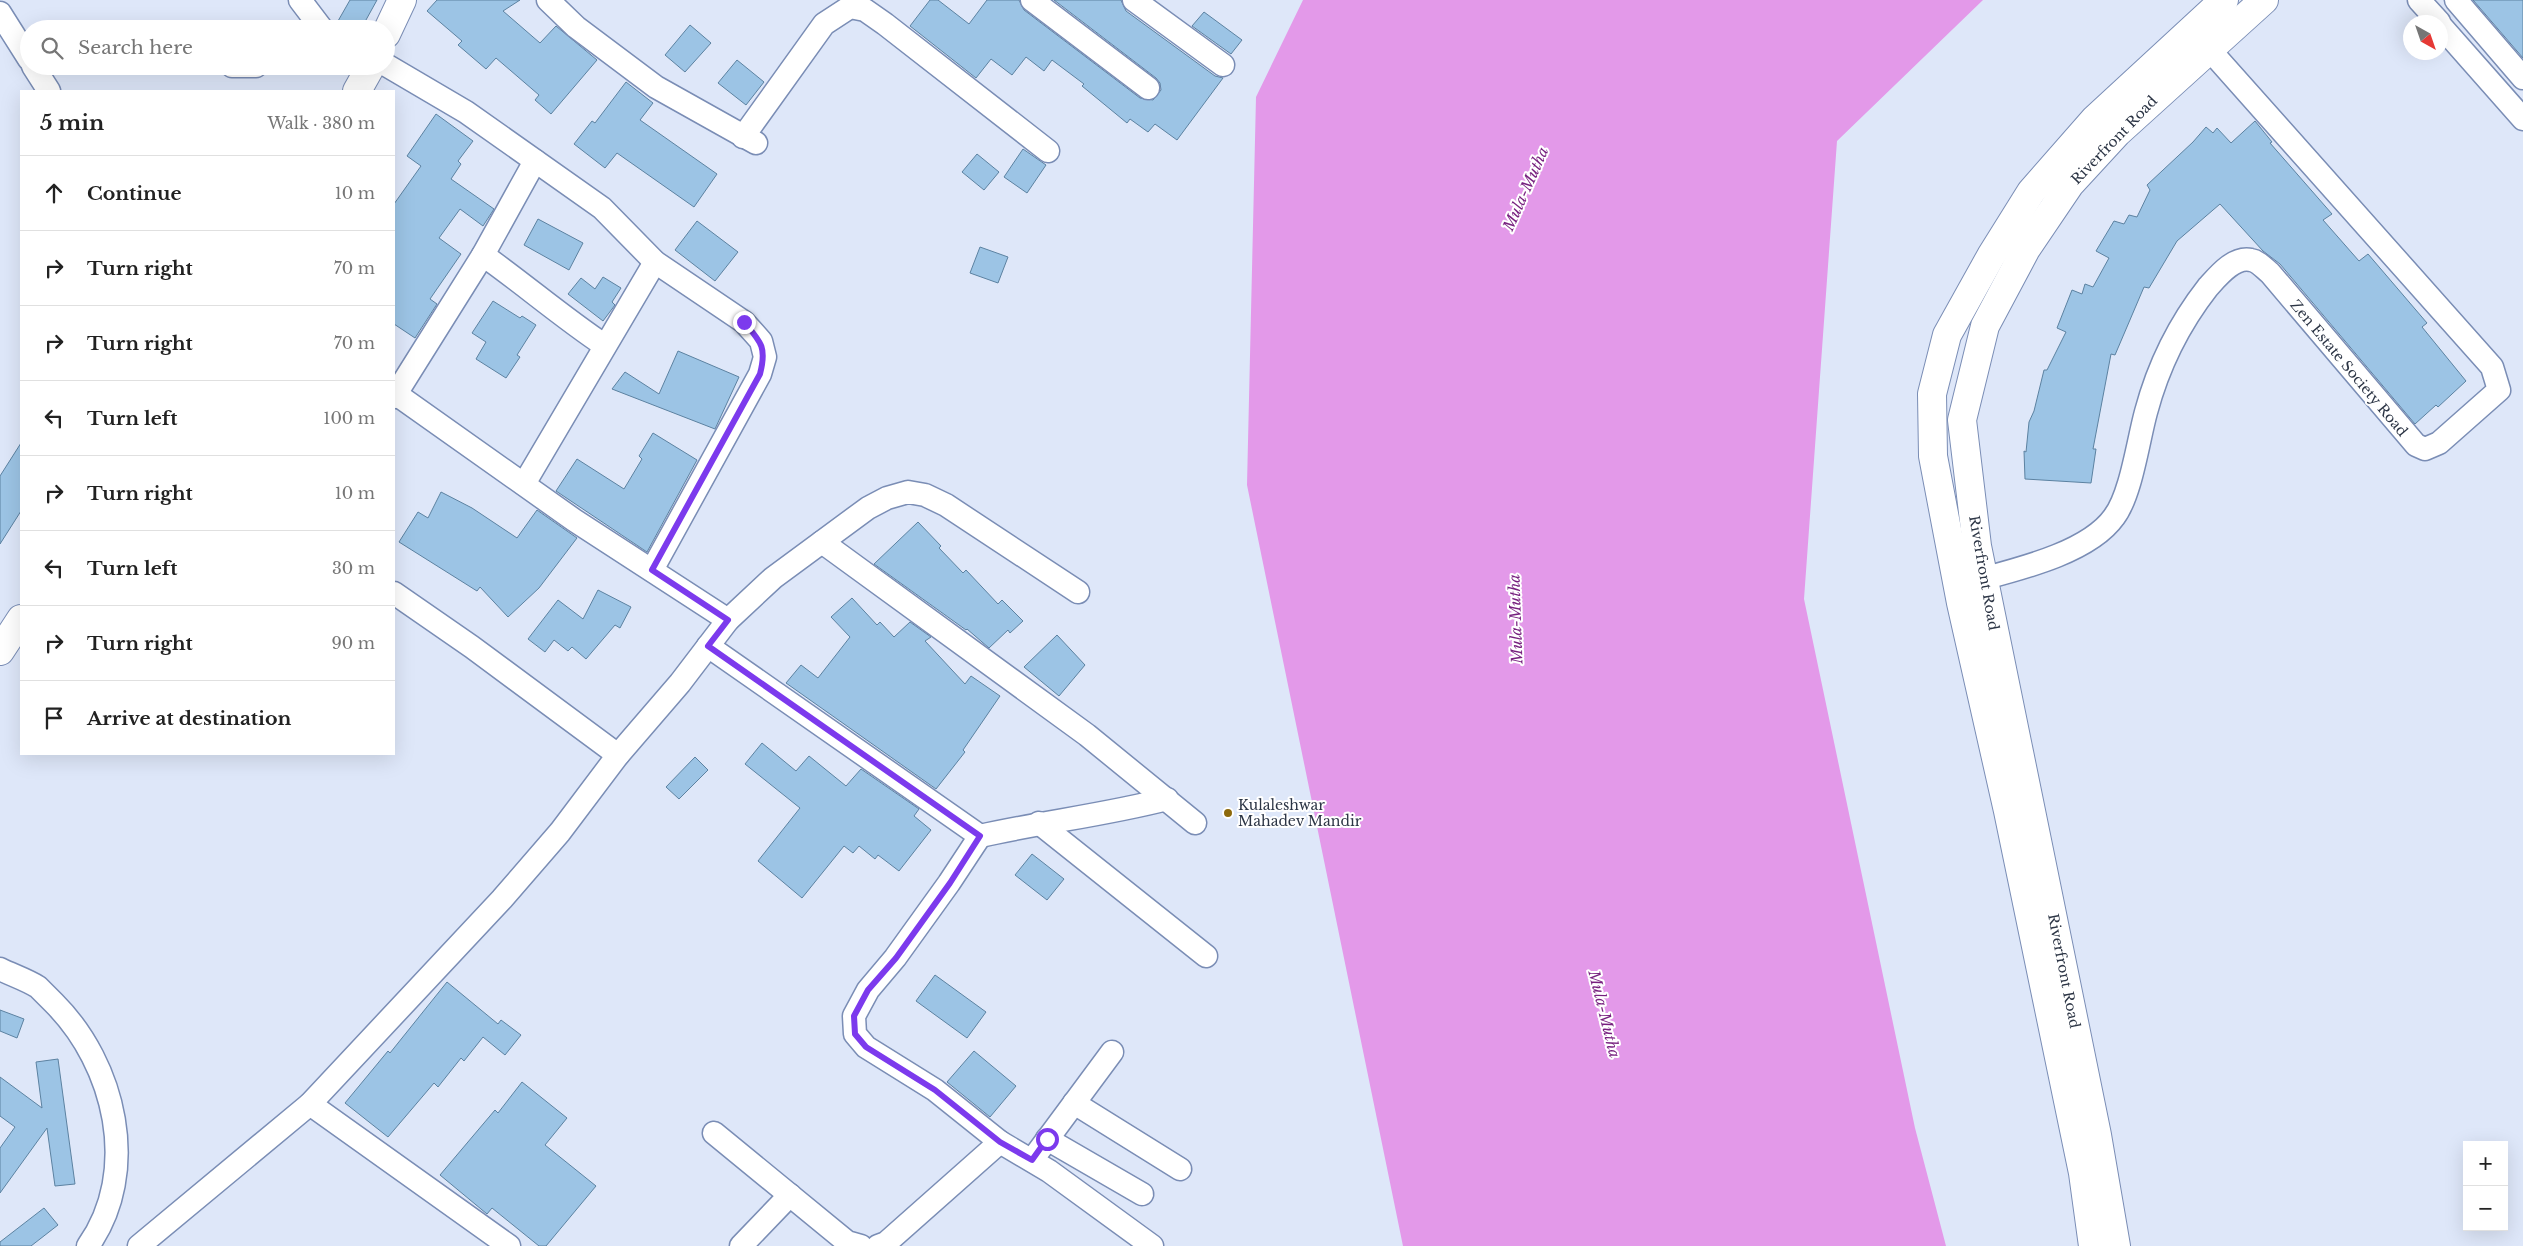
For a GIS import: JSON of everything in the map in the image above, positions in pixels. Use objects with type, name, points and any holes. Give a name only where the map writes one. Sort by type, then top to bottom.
[{"type":"street","points":[[300,0],[315,20]]},
{"type":"street","points":[[393,20],[402,0]]},
{"type":"street","points":[[548,0],[576,27],[656,87],[750,140],[824,24],[850,7],[865,10],[1048,151]]},
{"type":"street","points":[[1032,0],[1148,88]]},
{"type":"street","points":[[1134,0],[1223,65]]},
{"type":"street","name":"Riverfront Road","points":[[2019,810],[1984,578],[1977,546],[1962,420],[1985,326],[2026,248],[2070,184],[2199,40],[2224,0]]},
{"type":"street","name":"Riverfront Road","points":[[2116,1246],[2087,1137],[2019,810],[1958,586],[1933,456],[1932,394],[1948,335],[1990,256],[2031,192],[2095,119],[2199,40],[2264,0]]},
{"type":"street","points":[[2419,0],[2432,15]]},
{"type":"street","points":[[2456,0],[2523,78]]},
{"type":"street","points":[[0,13],[20,45]]},
{"type":"street","points":[[2448,33],[2523,119]]},
{"type":"street","name":"Zen Estate Society Road","points":[[1984,578],[2057,554],[2084,542],[2101,531],[2115,516],[2124,500],[2150,401],[2176,333],[2216,278],[2238,262],[2252,260],[2270,272],[2416,445],[2425,449],[2439,443],[2499,390],[2492,367],[2199,40]]},
{"type":"street","points":[[395,70],[466,112],[602,208],[655,262],[744,322],[761,341],[765,357],[760,374],[652,570]]},
{"type":"street","points":[[39,75],[48,90]]},
{"type":"street","points":[[358,90],[366,75]]},
{"type":"street","points":[[535,161],[483,255],[395,395],[524,484],[728,620]]},
{"type":"street","points":[[483,255],[522,282],[571,322],[604,345]]},
{"type":"street","points":[[524,484],[604,345],[655,262]]},
{"type":"street","points":[[139,1246],[310,1104],[502,899],[560,832],[618,755],[680,683],[728,620],[773,578],[868,508],[888,498],[908,492],[925,495],[946,505],[1078,592]]},
{"type":"street","points":[[822,542],[1086,734],[1167,798],[1195,823]]},
{"type":"street","points":[[1958,586],[1984,578]]},
{"type":"street","points":[[395,594],[618,755]]},
{"type":"street","points":[[0,651],[20,621]]},
{"type":"street","points":[[708,646],[980,836]]},
{"type":"street","points":[[1152,1246],[1032,1160],[1000,1142],[935,1090],[866,1047],[855,1034],[854,1016],[868,990],[896,958],[950,883],[980,836],[1039,823],[1130,809],[1167,798]]},
{"type":"street","points":[[1039,823],[1206,956]]},
{"type":"street","points":[[0,969],[37,987],[73,1024],[98,1065],[114,1114],[117,1152],[116,1178],[96,1235],[88,1246]]},
{"type":"street","points":[[1032,1160],[1112,1052]]},
{"type":"street","points":[[1074,1103],[1180,1169]]},
{"type":"street","points":[[310,1104],[509,1246]]},
{"type":"street","points":[[714,1133],[847,1242],[861,1246]]},
{"type":"street","name":"Riverfront Road","points":[[2087,1137],[2093,1246]]},
{"type":"street","points":[[1047,1139],[1142,1194]]},
{"type":"street","points":[[878,1246],[886,1243],[1000,1142]]},
{"type":"street","points":[[741,1246],[790,1195]]},
{"type":"water","name":"Mula-Mutha","points":[[1303,0],[1983,0],[1837,141],[1804,599],[1915,1128],[1946,1246],[1403,1246],[1247,485],[1256,97]]},
{"type":"building","points":[[350,0],[377,0],[366,20],[339,20]]},
{"type":"building","points":[[437,0],[520,0],[503,11],[540,43],[556,26],[597,60],[551,114],[535,100],[539,95],[496,58],[486,69],[458,45],[462,41],[427,11]]},
{"type":"building","points":[[930,0],[938,0],[969,24],[987,0],[1019,0],[1024,10],[1140,98],[1153,100],[1161,90],[1160,83],[1156,78],[1054,0],[1121,0],[1126,11],[1215,76],[1223,78],[1177,140],[1155,124],[1148,132],[1130,119],[1127,123],[1082,86],[1084,84],[1052,60],[1044,71],[1026,57],[1012,75],[991,59],[976,78],[910,26]]},
{"type":"building","points":[[2473,0],[2523,0],[2523,58]]},
{"type":"building","points":[[1204,12],[1242,40],[1231,54],[1192,26]]},
{"type":"building","points":[[690,25],[711,43],[685,72],[665,55]]},
{"type":"building","points":[[737,60],[764,82],[746,105],[718,83]]},
{"type":"building","points":[[626,82],[653,103],[640,120],[717,174],[694,207],[617,153],[605,168],[574,144],[592,121],[595,123]]},
{"type":"building","points":[[436,114],[473,141],[458,161],[461,164],[451,179],[494,209],[483,226],[460,209],[439,238],[461,254],[430,299],[437,304],[415,338],[395,325],[395,203],[421,166],[407,156]]},
{"type":"building","points":[[2255,121],[2272,142],[2270,143],[2332,214],[2323,220],[2359,261],[2368,254],[2427,323],[2422,327],[2466,381],[2438,407],[2436,405],[2415,424],[2280,264],[2263,251],[2220,204],[2177,241],[2149,288],[2144,287],[2115,355],[2111,354],[2093,449],[2096,449],[2091,483],[2025,479],[2024,451],[2026,452],[2029,422],[2034,411],[2044,370],[2047,370],[2066,332],[2057,328],[2072,290],[2082,294],[2085,284],[2093,287],[2109,258],[2096,251],[2114,221],[2124,224],[2129,215],[2137,217],[2150,190],[2147,185],[2193,142],[2206,127],[2213,133],[2217,128],[2231,143]]},
{"type":"building","points":[[1023,149],[1046,165],[1027,193],[1004,177]]},
{"type":"building","points":[[977,154],[999,172],[984,190],[962,172]]},
{"type":"building","points":[[538,219],[583,243],[569,270],[524,245]]},
{"type":"building","points":[[697,221],[738,252],[715,281],[675,250]]},
{"type":"building","points":[[980,247],[1008,257],[998,283],[970,273]]},
{"type":"building","points":[[603,277],[621,288],[612,302],[615,305],[603,321],[568,294],[581,278],[595,289]]},
{"type":"building","points":[[493,301],[520,318],[522,316],[536,325],[517,355],[520,357],[506,378],[476,359],[486,342],[472,333]]},
{"type":"building","points":[[678,351],[739,377],[715,429],[612,389],[625,372],[659,394]]},
{"type":"building","points":[[653,433],[697,460],[647,552],[556,491],[577,459],[624,489],[642,459],[639,456]]},
{"type":"building","points":[[20,445],[20,513],[0,544],[0,476]]},
{"type":"building","points":[[441,492],[472,508],[517,538],[537,510],[577,538],[539,588],[508,617],[480,587],[477,591],[399,542],[418,512],[428,518]]},
{"type":"building","points":[[918,522],[963,573],[966,570],[998,604],[1002,600],[1023,621],[1010,633],[1008,630],[989,648],[967,629],[874,564]]},
{"type":"building","points":[[598,590],[631,607],[620,628],[615,625],[586,659],[572,647],[568,651],[554,640],[545,652],[528,639],[558,600],[583,619]]},
{"type":"building","points":[[852,598],[877,625],[880,622],[894,637],[910,622],[931,637],[925,641],[965,684],[971,676],[1000,696],[963,750],[965,752],[936,789],[786,683],[801,665],[818,678],[850,637],[831,617]]},
{"type":"building","points":[[1057,635],[1085,665],[1059,696],[1024,667]]},
{"type":"building","points":[[762,743],[796,771],[809,756],[846,786],[861,769],[919,809],[914,816],[931,830],[899,871],[878,855],[875,859],[859,846],[853,853],[844,846],[802,898],[758,861],[800,808],[745,764]]},
{"type":"building","points":[[695,757],[708,770],[679,799],[666,787]]},
{"type":"building","points":[[1032,854],[1064,879],[1047,900],[1015,875]]},
{"type":"building","points":[[935,975],[986,1012],[967,1038],[916,1001]]},
{"type":"building","points":[[447,982],[498,1024],[501,1020],[521,1035],[505,1055],[483,1037],[464,1061],[461,1058],[438,1087],[434,1083],[388,1137],[345,1103],[388,1051],[390,1053]]},
{"type":"building","points":[[0,1010],[24,1019],[17,1038],[0,1031]]},
{"type":"building","points":[[974,1051],[1016,1086],[990,1117],[947,1082]]},
{"type":"building","points":[[58,1059],[75,1184],[55,1186],[47,1128],[0,1193],[0,1148],[15,1127],[0,1116],[0,1077],[42,1108],[36,1062]]},
{"type":"building","points":[[522,1082],[567,1118],[545,1145],[596,1186],[546,1246],[539,1246],[492,1208],[487,1214],[440,1175],[495,1110],[498,1113]]},
{"type":"building","points":[[44,1208],[58,1225],[31,1246],[0,1246],[0,1242]]},
{"type":"place","name":"Kulaleshwar Mahadev Mandir","points":[[1228,813]]},
{"type":"route","points":[[744,322],[761,341],[765,357],[760,374],[652,570],[728,620],[708,646],[980,836],[950,883],[896,958],[868,990],[854,1016],[855,1034],[866,1047],[935,1090],[1000,1142],[1032,1160],[1047,1139]]}]
